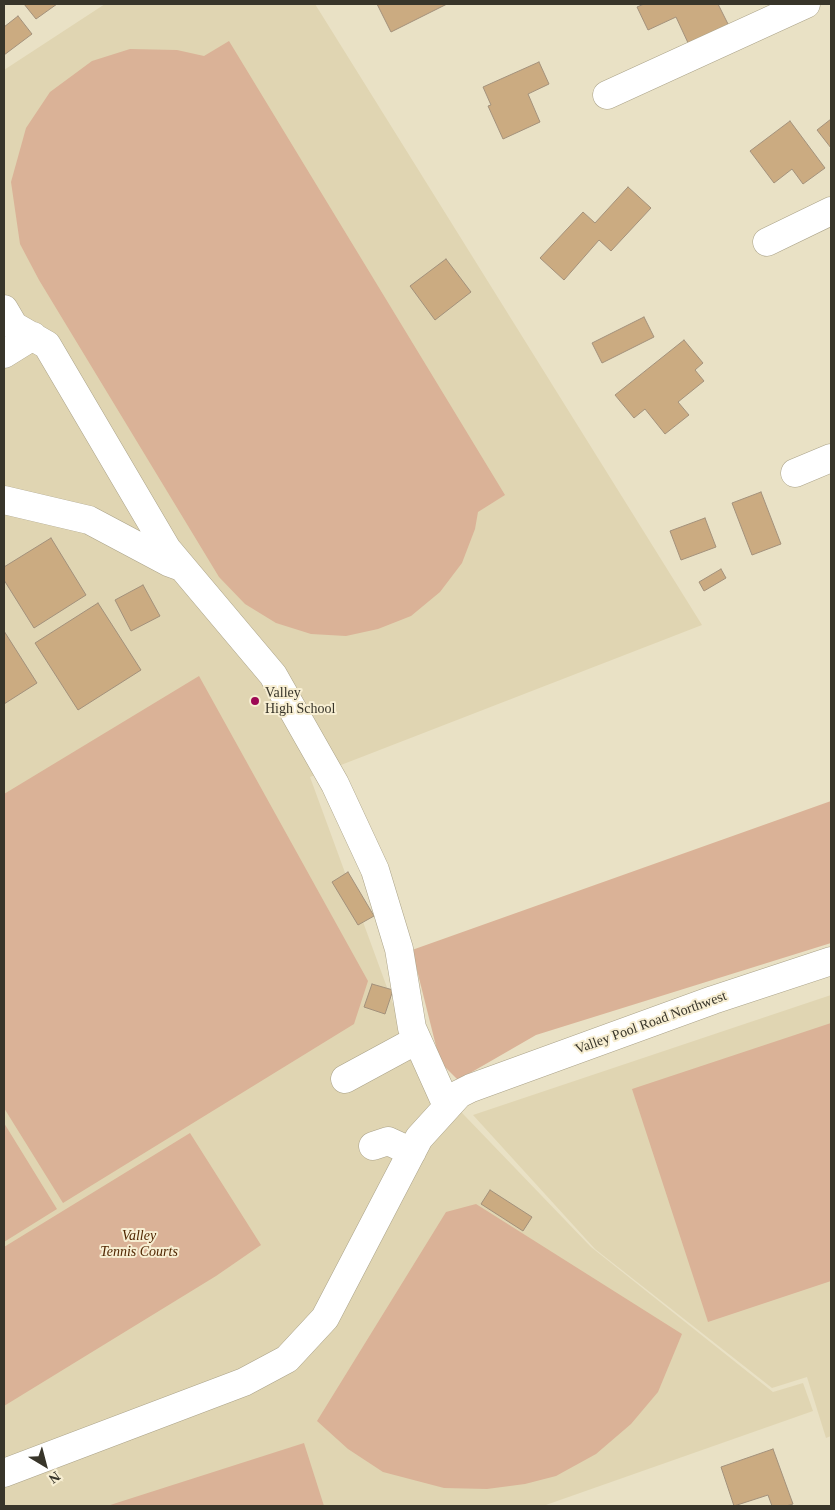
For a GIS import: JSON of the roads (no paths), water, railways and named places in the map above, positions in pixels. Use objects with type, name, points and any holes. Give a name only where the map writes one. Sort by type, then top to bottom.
[{"type":"street","points":[[607,94],[806,4]]},
{"type":"street","points":[[767,242],[831,210]]},
{"type":"street","points":[[4,310],[14,326],[47,345],[167,549],[273,675],[336,784],[375,870],[399,949],[412,1028],[447,1106]]},
{"type":"street","points":[[4,354],[33,336]]},
{"type":"street","points":[[795,473],[831,458]]},
{"type":"street","points":[[4,500],[89,520],[183,568]]},
{"type":"street","name":"Valley Pool Road Northwest","points":[[4,1473],[244,1382],[288,1359],[325,1318],[419,1138],[460,1094],[471,1088],[713,1000],[831,961]]},
{"type":"street","points":[[345,1079],[417,1040]]},
{"type":"street","points":[[373,1146],[388,1140],[412,1152]]},
{"type":"place","name":"Valley High School","points":[[255,701]]},
{"type":"park label","name":"Valley Tennis Courts","points":[[139,1244]]}]
